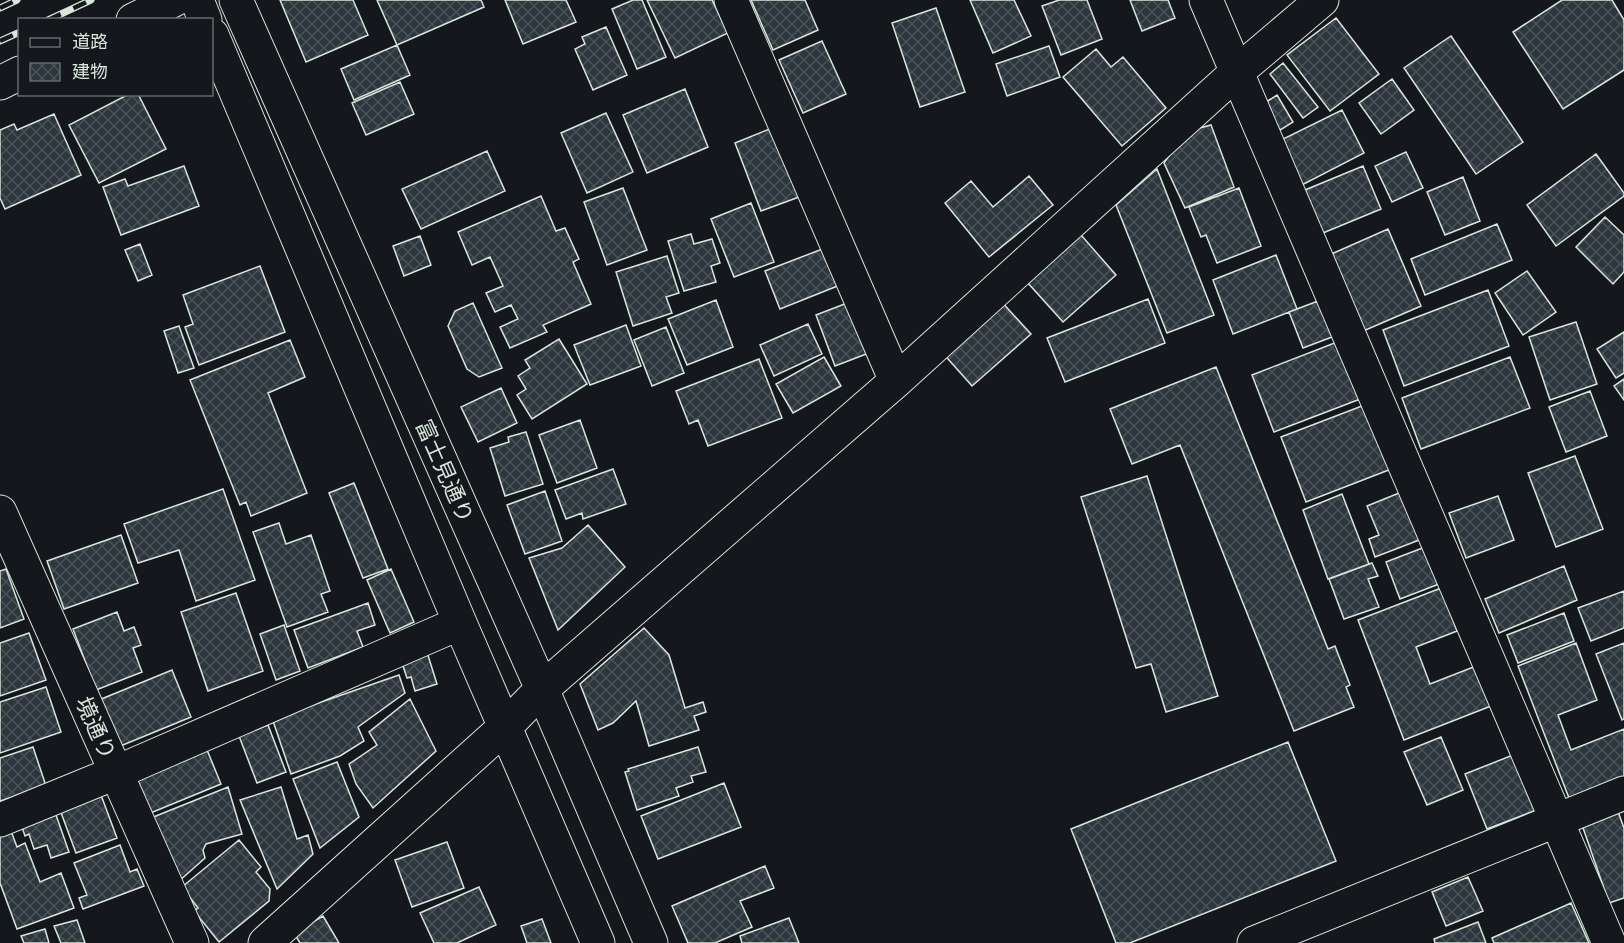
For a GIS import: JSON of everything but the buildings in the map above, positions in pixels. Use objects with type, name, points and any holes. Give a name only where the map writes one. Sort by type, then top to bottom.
[{"type":"street","points":[[137,18],[174,0]]},
{"type":"street","points":[[197,0],[204,18]]},
{"type":"street","name":"富士見通り","points":[[236,0],[542,689],[651,943]]},
{"type":"street","points":[[731,0],[896,381]]},
{"type":"street","points":[[1206,0],[1609,943]]},
{"type":"street","points":[[265,943],[506,728],[542,689],[896,381],[1237,72],[1322,0]]},
{"type":"street","name":"富士見通り","points":[[213,37],[460,623],[598,943]]},
{"type":"street","points":[[0,83],[18,74]]},
{"type":"street","name":"境通り","points":[[0,512],[192,943]]},
{"type":"street","points":[[0,820],[116,773],[460,623]]},
{"type":"street","points":[[1254,943],[1624,793]]},
{"type":"railway","points":[[0,8],[17,0]]},
{"type":"railway","points":[[52,18],[91,0]]},
{"type":"railway","points":[[0,41],[18,33]]}]
